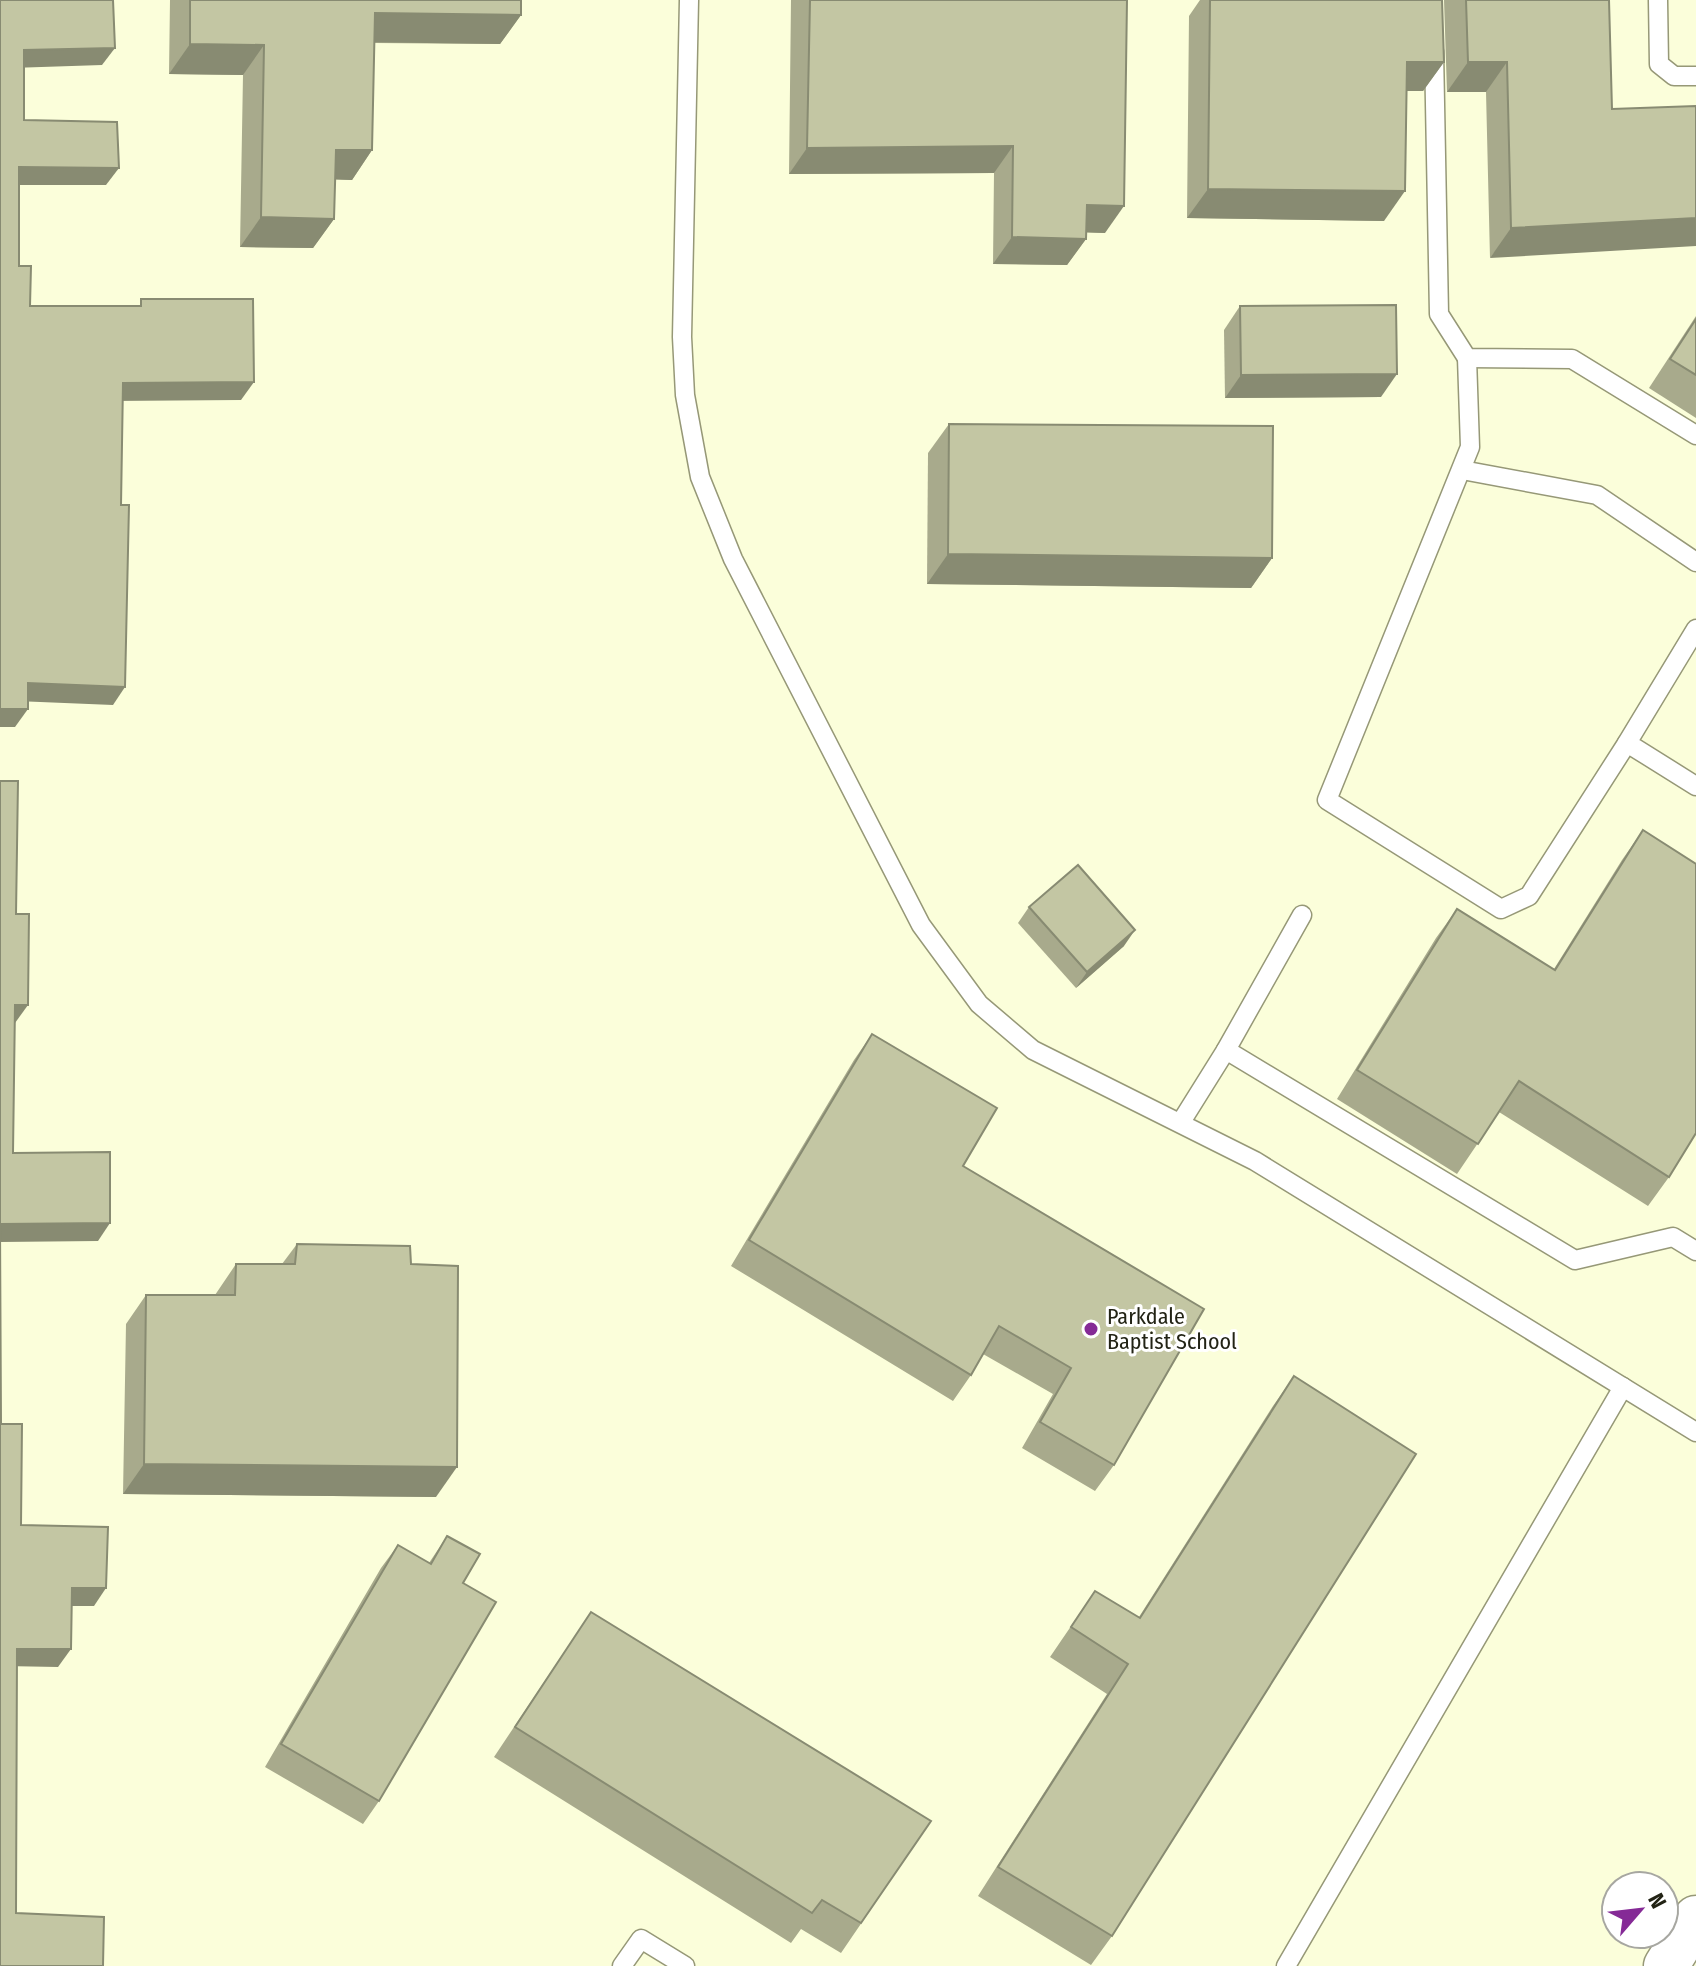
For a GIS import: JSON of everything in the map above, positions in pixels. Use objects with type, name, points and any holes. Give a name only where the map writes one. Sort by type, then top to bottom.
[{"type":"main road","points":[[1666,1966],[1696,1918]]},
{"type":"lane","points":[[689,0],[682,337],[685,395],[700,477],[733,559],[921,925],[979,1004],[1033,1050],[1255,1161],[1696,1432]]},
{"type":"lane","points":[[1658,0],[1659,64],[1674,76],[1696,76]]},
{"type":"lane","points":[[1433,31],[1439,314],[1467,358],[1470,447],[1327,800],[1501,909],[1529,896],[1696,629]]},
{"type":"lane","points":[[1467,358],[1572,359],[1696,435]]},
{"type":"lane","points":[[1462,470],[1597,495],[1696,562]]},
{"type":"lane","points":[[1627,743],[1696,786]]},
{"type":"lane","points":[[1181,1122],[1226,1050],[1302,915]]},
{"type":"lane","points":[[1226,1050],[1575,1260],[1673,1237],[1696,1251]]},
{"type":"lane","points":[[1286,1966],[1623,1387]]},
{"type":"lane","points":[[622,1966],[641,1939],[685,1966]]},
{"type":"building","points":[[0,0],[113,0],[115,48],[24,50],[24,120],[117,122],[119,168],[19,167],[19,266],[31,266],[30,306],[141,306],[141,299],[253,299],[254,382],[123,383],[121,505],[129,505],[125,687],[28,683],[28,709],[0,709]]},
{"type":"building","points":[[190,0],[521,0],[521,15],[375,13],[372,150],[336,150],[334,219],[261,217],[264,45],[190,44]]},
{"type":"building","points":[[810,0],[1127,0],[1124,206],[1087,205],[1086,239],[1012,237],[1013,146],[807,148]]},
{"type":"building","points":[[1210,0],[1442,0],[1444,62],[1407,62],[1405,191],[1208,189]]},
{"type":"building","points":[[1466,0],[1609,0],[1612,109],[1696,106],[1696,218],[1511,228],[1507,62],[1468,62]]},
{"type":"building","points":[[1396,305],[1397,374],[1241,375],[1240,306]]},
{"type":"building","points":[[1696,319],[1696,375],[1670,359]]},
{"type":"building","points":[[949,424],[1273,426],[1272,558],[948,554]]},
{"type":"building","points":[[0,781],[18,781],[16,914],[29,914],[28,1005],[15,1005],[13,1153],[110,1152],[110,1223],[0,1224]]},
{"type":"building","points":[[1643,830],[1696,864],[1696,1133],[1669,1177],[1519,1081],[1478,1144],[1357,1070],[1457,909],[1555,970]]},
{"type":"building","points":[[1078,865],[1135,930],[1087,972],[1029,907]]},
{"type":"building","points":[[872,1034],[997,1108],[963,1166],[1204,1309],[1114,1465],[1040,1422],[1071,1368],[999,1326],[971,1375],[749,1240]]},
{"type":"building","points":[[0,1224],[1,1424],[22,1424],[21,1525],[108,1527],[106,1588],[72,1588],[71,1649],[17,1649],[16,1913],[104,1917],[103,1966],[0,1966]]},
{"type":"building","points":[[297,1244],[410,1246],[411,1264],[458,1266],[457,1467],[144,1464],[146,1295],[235,1295],[236,1264],[295,1264]]},
{"type":"building","points":[[1294,1376],[1416,1454],[1112,1936],[998,1867],[1128,1664],[1071,1627],[1095,1591],[1140,1618]]},
{"type":"building","points":[[447,1536],[480,1554],[463,1583],[496,1602],[379,1801],[281,1744],[398,1545],[431,1564]]},
{"type":"building","points":[[591,1612],[931,1821],[861,1923],[822,1900],[812,1913],[515,1727]]},
{"type":"place","name":"Parkdale Baptist School","points":[[1091,1329]]}]
